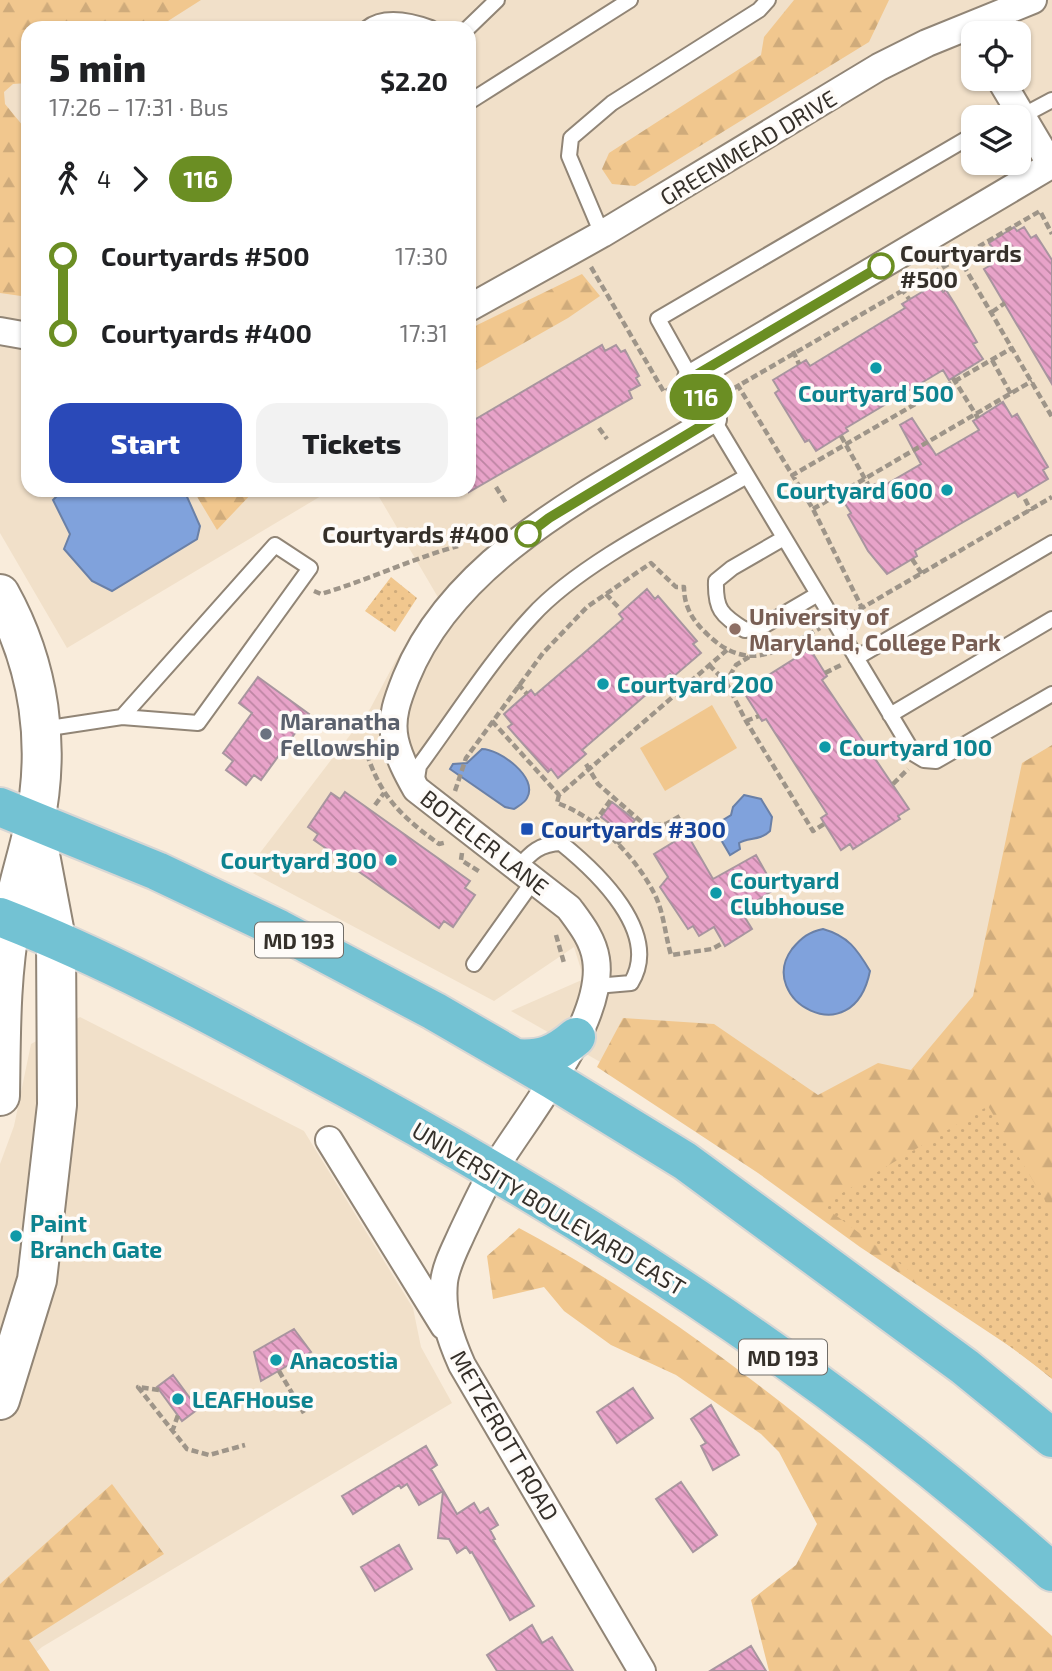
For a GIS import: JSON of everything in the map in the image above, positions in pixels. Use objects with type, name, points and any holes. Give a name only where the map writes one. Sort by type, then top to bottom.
[{"type":"main road","name":"MD 193","points":[[0,807],[157,871],[279,929],[553,1080],[685,1161],[955,1359],[1052,1437]]},
{"type":"main road","name":"UNIVERSITY BOULEVARD EAST","points":[[5,919],[56,939],[266,1044],[392,1112],[744,1328],[898,1443],[1052,1572]]},
{"type":"main road","points":[[515,1058],[540,1060],[557,1053],[576,1037]]},
{"type":"street","name":"GREENMEAD DRIVE","points":[[990,21],[1033,0]]},
{"type":"street","name":"GREENMEAD DRIVE","points":[[476,304],[602,233],[879,67],[927,43],[961,33]]},
{"type":"street","points":[[710,413],[691,378],[1051,166],[1031,137]]},
{"type":"street","points":[[0,331],[21,334]]},
{"type":"street","name":"BOTELER LANE","points":[[553,1080],[595,997],[596,959],[587,933],[569,908],[415,789],[401,763],[394,739],[395,706],[414,659],[463,591],[503,554],[549,518],[710,413]]},
{"type":"street","points":[[0,594],[23,645],[43,729],[34,823],[5,919],[0,1096]]},
{"type":"street","points":[[0,1400],[37,1280],[57,1105],[56,939],[34,823]]},
{"type":"street","name":"METZEROTT ROAD","points":[[553,1080],[493,1172],[446,1269],[444,1284],[448,1332],[462,1365],[642,1671]]},
{"type":"street","points":[[329,1140],[448,1332]]},
{"type":"lane","points":[[475,21],[497,0]]},
{"type":"lane","points":[[476,98],[631,0]]},
{"type":"lane","points":[[602,233],[569,156],[571,138],[612,103],[759,10],[768,0]]},
{"type":"lane","points":[[386,21],[405,21]]},
{"type":"lane","points":[[1031,108],[1052,100]]},
{"type":"lane","points":[[691,378],[658,319],[961,142]]},
{"type":"lane","points":[[710,413],[818,594],[835,624],[850,660],[890,715],[914,754],[924,761],[936,761],[1052,694]]},
{"type":"lane","points":[[415,789],[419,766],[533,615],[567,585],[620,550],[747,476]]},
{"type":"lane","points":[[784,538],[732,568],[716,581],[715,600],[725,617],[744,630],[765,625],[818,594]]},
{"type":"lane","points":[[850,660],[1052,543]]},
{"type":"lane","points":[[43,729],[122,717],[198,723],[310,568],[275,545],[122,717]]},
{"type":"lane","points":[[890,715],[1052,619]]},
{"type":"lane","points":[[474,964],[526,874],[530,854],[545,843],[561,843],[592,868],[614,895],[631,924],[639,949],[639,970],[631,983],[596,986]]},
{"type":"path","points":[[710,413],[737,384],[899,288],[1040,211],[1052,234]]},
{"type":"path","points":[[958,256],[1052,416]]},
{"type":"path","points":[[588,261],[664,391],[691,378]]},
{"type":"path","points":[[899,288],[909,299]]},
{"type":"path","points":[[992,312],[1005,303]]},
{"type":"path","points":[[791,476],[1012,348]]},
{"type":"path","points":[[793,351],[799,365]]},
{"type":"path","points":[[992,360],[1011,394]]},
{"type":"path","points":[[954,380],[976,416]]},
{"type":"path","points":[[813,509],[1032,381]]},
{"type":"path","points":[[737,384],[813,509],[862,608]]},
{"type":"path","points":[[599,428],[607,439]]},
{"type":"path","points":[[841,436],[870,488]]},
{"type":"path","points":[[496,487],[506,503]]},
{"type":"path","points":[[726,682],[736,665],[749,657],[774,653],[824,625],[835,624],[1052,497]]},
{"type":"path","points":[[1025,499],[1031,511]]},
{"type":"path","points":[[297,585],[321,594],[458,546]]},
{"type":"path","points":[[912,559],[922,574]]},
{"type":"path","points":[[460,779],[466,758],[517,684],[566,628],[606,594],[651,563],[676,587],[684,587],[684,601],[698,626],[727,650],[749,657]]},
{"type":"path","points":[[606,594],[619,608]]},
{"type":"path","points":[[723,943],[712,949],[671,956],[657,899],[630,857],[594,823],[557,803],[559,795],[727,650]]},
{"type":"path","points":[[825,673],[850,660]]},
{"type":"path","points":[[709,665],[726,682],[746,721],[813,831],[824,824]]},
{"type":"path","points":[[681,678],[688,685]]},
{"type":"path","points":[[517,684],[527,694]]},
{"type":"path","points":[[746,721],[759,716]]},
{"type":"path","points":[[492,721],[559,795]]},
{"type":"path","points":[[586,764],[598,784],[638,820],[653,827],[680,816]]},
{"type":"path","points":[[375,805],[384,793]]},
{"type":"path","points":[[594,823],[612,798]]},
{"type":"path","points":[[617,844],[638,820]]},
{"type":"path","points":[[657,899],[665,896]]},
{"type":"path","points":[[279,1371],[305,1415]]},
{"type":"path","points":[[159,1390],[138,1387],[187,1449],[204,1455],[223,1453],[245,1445]]},
{"type":"path","points":[[172,1433],[178,1415]]},
{"type":"shaded area","name":"University of Maryland, College Park","points":[[148,0],[1052,0],[1052,1212],[658,1095],[511,1011],[584,979],[574,947],[494,1001],[247,870],[370,709],[396,660],[439,599],[379,497],[476,497],[476,21],[113,21]]},
{"type":"shaded area","points":[[21,76],[21,497],[319,497],[67,648],[0,533],[0,89]]},
{"type":"shaded area","points":[[80,1017],[304,1131],[413,1308],[421,1347],[452,1403],[42,1647],[15,1671],[0,1671],[0,1164],[14,1126],[31,1044]]},
{"type":"green space","points":[[0,0],[201,0],[168,21],[21,21],[21,83],[13,84],[4,92],[5,104],[21,123],[21,296],[0,293]]},
{"type":"green space","points":[[794,0],[889,0],[869,42],[635,186],[612,184],[602,169],[609,153],[761,55],[764,37]]},
{"type":"green space","points":[[582,274],[600,296],[568,318],[476,370],[476,326]]},
{"type":"green space","points":[[197,497],[248,497],[217,530]]},
{"type":"green space","points":[[391,577],[417,598],[395,632],[365,611]]},
{"type":"green space","points":[[712,705],[737,748],[665,791],[640,748]]},
{"type":"green space","points":[[1052,745],[1052,1379],[1020,1353],[860,1247],[758,1173],[597,1067],[623,1018],[714,1024],[818,1095],[878,1063],[911,1070],[973,996],[1022,763]]},
{"type":"green space","points":[[988,1106],[1052,1212],[1052,1378],[822,1205]]},
{"type":"green space","points":[[519,1228],[592,1270],[731,1364],[863,1469],[1052,1636],[1052,1671],[769,1671],[751,1600],[796,1565],[817,1524],[779,1452],[761,1434],[676,1375],[611,1345],[564,1311],[544,1287],[493,1299],[487,1256]]},
{"type":"green space","points":[[112,1484],[164,1554],[29,1640],[50,1671],[0,1671],[0,1584]]},
{"type":"water","points":[[56,497],[187,497],[200,526],[197,539],[112,591],[92,581],[64,549],[70,534],[53,500]]},
{"type":"water","points":[[482,749],[507,759],[523,773],[529,790],[527,798],[514,809],[505,807],[450,769],[453,764],[467,763]]},
{"type":"water","points":[[744,795],[761,799],[772,817],[770,831],[739,843],[740,849],[730,855],[713,826],[731,815],[733,807]]},
{"type":"water","points":[[823,929],[839,935],[851,944],[870,971],[860,997],[845,1010],[828,1015],[811,1011],[796,1000],[786,985],[784,968],[792,949],[799,941],[810,933]]},
{"type":"building","points":[[1014,227],[1017,231],[1024,227],[1031,238],[1036,235],[1052,260],[1052,384],[984,269],[991,265],[983,253],[992,248],[989,243]]},
{"type":"building","name":"Courtyard 500","points":[[937,283],[943,292],[946,290],[956,306],[977,342],[973,344],[983,359],[949,380],[943,370],[846,428],[848,431],[816,451],[809,440],[805,442],[775,393],[779,390],[773,380],[806,360],[810,366],[905,308],[902,304]]},
{"type":"building","points":[[602,345],[605,351],[616,345],[621,352],[625,350],[639,376],[636,378],[640,385],[629,391],[632,398],[476,488],[476,419]]},
{"type":"building","name":"Courtyard 600","points":[[1003,402],[1012,417],[1017,414],[1048,467],[1043,470],[1048,479],[1018,497],[1015,492],[960,524],[915,551],[917,556],[887,574],[868,551],[848,515],[851,513],[844,502],[875,484],[878,489],[921,464],[900,425],[912,418],[936,455],[979,430],[973,421]]},
{"type":"building","name":"Courtyard 200","points":[[647,589],[655,599],[658,596],[697,641],[693,644],[701,653],[673,677],[670,674],[582,750],[586,754],[558,778],[551,769],[548,772],[508,727],[512,724],[504,714],[531,690],[535,695],[623,619],[619,614]]},
{"type":"building","name":"Courtyard 100","points":[[810,649],[827,676],[822,680],[909,809],[898,816],[900,819],[853,849],[850,844],[841,850],[821,818],[827,814],[766,719],[762,721],[743,691]]},
{"type":"building","name":"Maranatha Fellowship","points":[[258,677],[309,714],[261,780],[254,775],[246,785],[226,770],[233,761],[223,753],[252,713],[239,703]]},
{"type":"building","name":"Courtyard 300","points":[[345,792],[470,881],[465,888],[475,895],[453,927],[444,921],[439,928],[314,840],[318,834],[308,827],[331,793],[340,799]]},
{"type":"building","points":[[612,802],[635,820],[624,834],[601,817]]},
{"type":"building","name":"Courtyard Clubhouse","points":[[687,834],[713,879],[756,855],[775,889],[741,911],[752,929],[725,946],[714,927],[699,936],[693,926],[688,929],[660,887],[668,877],[654,854]]},
{"type":"building","name":"Anacostia","points":[[294,1329],[311,1352],[261,1381],[254,1352]]},
{"type":"building","name":"LEAFHouse","points":[[173,1375],[198,1409],[182,1421],[157,1387]]},
{"type":"building","points":[[633,1388],[653,1418],[617,1443],[597,1412]]},
{"type":"building","points":[[711,1405],[739,1455],[713,1470],[701,1446],[706,1443],[691,1419]]},
{"type":"building","points":[[426,1446],[437,1465],[431,1469],[457,1514],[474,1503],[480,1513],[488,1508],[498,1525],[490,1530],[495,1539],[493,1540],[534,1606],[510,1620],[472,1552],[466,1547],[457,1553],[449,1539],[438,1538],[443,1491],[419,1505],[407,1484],[401,1488],[399,1485],[353,1514],[342,1496]]},
{"type":"building","points":[[681,1482],[717,1535],[693,1552],[656,1499]]},
{"type":"building","points":[[399,1545],[412,1569],[375,1591],[361,1567]]},
{"type":"building","points":[[532,1625],[542,1643],[552,1637],[573,1671],[497,1671],[487,1655]]},
{"type":"building","points":[[751,1646],[766,1671],[710,1671]]},
{"type":"bus line","name":"116","points":[[528,534],[549,518],[713,419],[691,378],[881,266]]},
{"type":"place","name":"Courtyards #500","points":[[881,266]]},
{"type":"place","name":"Courtyard 500","points":[[876,368]]},
{"type":"place","name":"Courtyard 600","points":[[947,490]]},
{"type":"place","name":"Courtyards #400","points":[[528,534]]},
{"type":"place","name":"University of Maryland, College Park","points":[[735,629]]},
{"type":"place","name":"Courtyard 200","points":[[603,684]]},
{"type":"place","name":"Maranatha Fellowship","points":[[266,734]]},
{"type":"place","name":"Courtyard 100","points":[[825,747]]},
{"type":"place","name":"Courtyards #300","points":[[527,829]]},
{"type":"place","name":"Courtyard 300","points":[[391,860]]},
{"type":"place","name":"Courtyard Clubhouse","points":[[716,893]]},
{"type":"place","name":"Paint Branch Gate","points":[[16,1236]]},
{"type":"place","name":"Anacostia","points":[[276,1360]]},
{"type":"place","name":"LEAFHouse","points":[[178,1399]]}]
